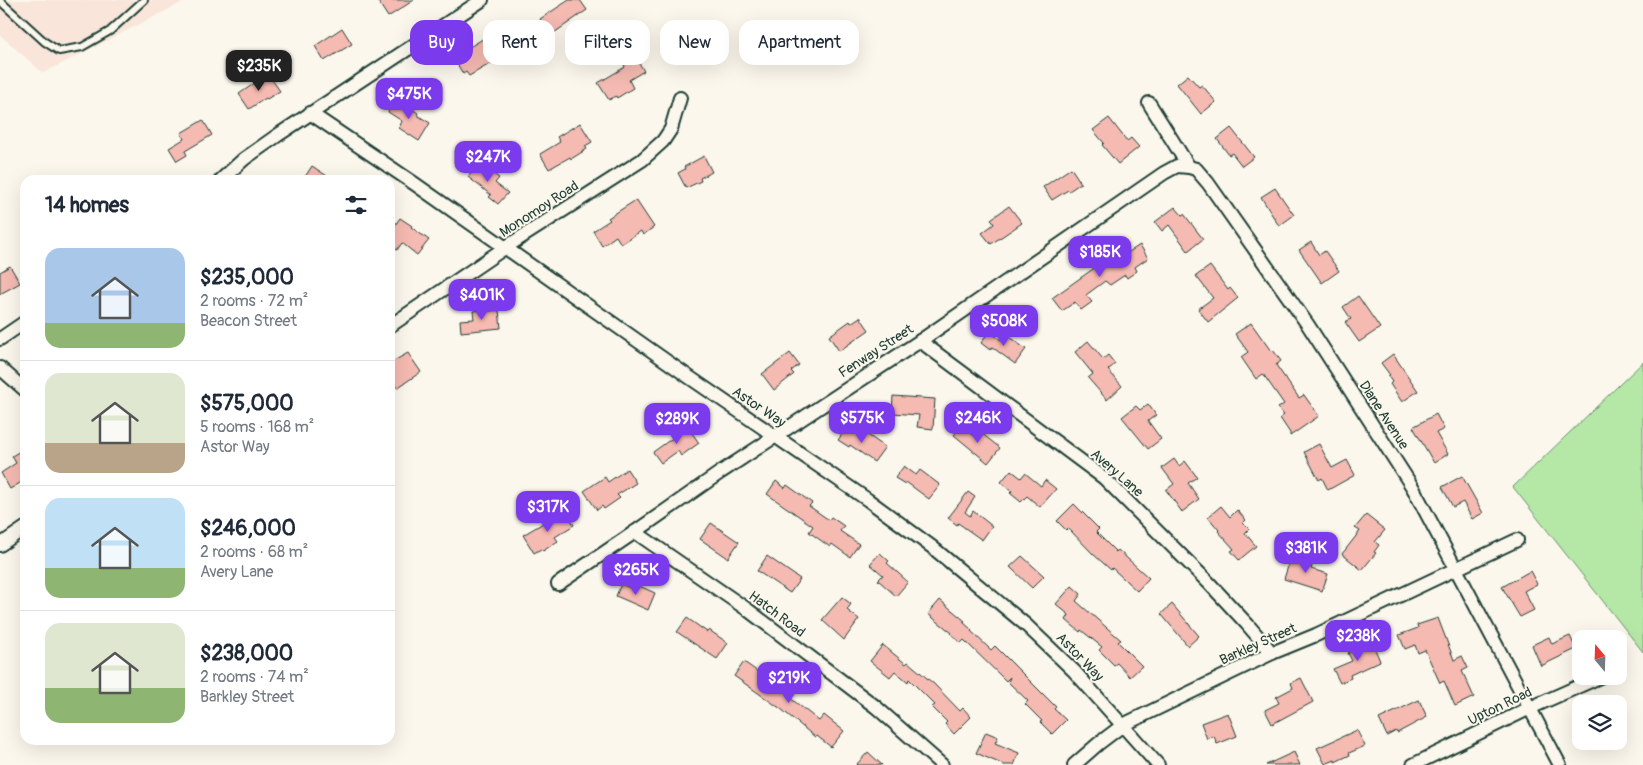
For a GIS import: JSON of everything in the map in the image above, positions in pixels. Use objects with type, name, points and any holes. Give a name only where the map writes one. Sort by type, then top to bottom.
[{"type":"street","points":[[226,175],[244,159],[310,113],[482,0]]},
{"type":"street","name":"Monomoy Road","points":[[395,323],[506,247],[642,160],[663,141],[671,129],[680,98]]},
{"type":"street","name":"Diane Avenue","points":[[1149,103],[1189,167],[1196,169],[1208,183],[1308,325],[1413,488],[1560,765]]},
{"type":"street","name":"Astor Way","points":[[310,113],[506,247],[689,377],[868,500],[932,547],[1026,625],[1074,671],[1158,765]]},
{"type":"street","name":"Fenway Street","points":[[558,584],[1164,173],[1177,166],[1189,167]]},
{"type":"street","points":[[0,339],[20,325]]},
{"type":"street","name":"Avery Lane","points":[[920,340],[1104,478],[1209,583],[1272,654]]},
{"type":"street","points":[[0,368],[20,386]]},
{"type":"street","points":[[0,546],[20,532]]},
{"type":"street","name":"Hatch Road","points":[[635,532],[748,610],[876,707],[942,765]]},
{"type":"street","name":"Barkley Street","points":[[1074,765],[1123,725],[1517,540]]},
{"type":"street","name":"Upton Road","points":[[1413,765],[1582,685]]},
{"type":"lane","points":[[0,1],[45,42],[59,52],[82,47],[110,31],[144,0]]},
{"type":"shaded area","points":[[0,0],[187,0],[43,73],[0,35]]},
{"type":"green space","points":[[1643,362],[1643,652],[1628,633],[1628,630],[1626,630],[1513,487]]},
{"type":"building","points":[[377,0],[414,0],[388,17]]},
{"type":"building","points":[[569,0],[580,0],[587,10],[573,20],[565,20],[565,25],[555,32],[555,20],[540,19]]},
{"type":"building","points":[[342,28],[352,44],[324,61],[315,46]]},
{"type":"building","points":[[483,39],[483,65],[488,65],[469,76],[466,72],[463,74],[458,65],[473,65],[473,45]]},
{"type":"building","points":[[624,65],[640,65],[644,71],[629,80],[633,88],[617,98],[616,96],[609,100],[598,83],[625,67]]},
{"type":"building","points":[[268,74],[280,91],[249,109],[239,94]]},
{"type":"building","points":[[1188,75],[1199,87],[1202,85],[1216,102],[1201,114],[1177,84]]},
{"type":"building","points":[[396,99],[430,123],[419,141],[399,128],[402,121],[388,112]]},
{"type":"building","points":[[1109,118],[1127,141],[1131,138],[1139,147],[1118,164],[1102,145],[1104,143],[1093,130]]},
{"type":"building","points":[[203,120],[212,135],[185,151],[187,155],[177,161],[169,148],[184,139],[181,133]]},
{"type":"building","points":[[580,123],[592,142],[585,146],[587,149],[549,169],[540,154],[560,142],[557,137]]},
{"type":"building","points":[[1231,128],[1254,157],[1242,166],[1232,153],[1229,155],[1217,139]]},
{"type":"building","points":[[704,156],[712,172],[700,178],[701,181],[686,188],[678,173],[685,169],[684,167]]},
{"type":"building","points":[[479,163],[499,178],[495,183],[508,193],[498,204],[489,197],[491,195],[468,177]]},
{"type":"building","points":[[312,166],[326,175],[306,175]]},
{"type":"building","points":[[1071,168],[1081,183],[1052,200],[1043,187]]},
{"type":"building","points":[[1275,188],[1294,215],[1279,226],[1261,197]]},
{"type":"building","points":[[636,200],[654,227],[643,235],[641,231],[621,244],[616,236],[602,246],[593,231],[610,220],[608,218]]},
{"type":"building","points":[[1009,206],[1022,223],[991,244],[982,233],[994,224],[991,219]]},
{"type":"building","points":[[1175,207],[1182,215],[1184,214],[1203,239],[1188,251],[1169,225],[1162,231],[1155,222]]},
{"type":"building","points":[[400,218],[429,240],[417,255],[402,243],[397,250],[395,249],[395,225]]},
{"type":"building","points":[[1311,242],[1319,255],[1325,251],[1339,271],[1322,283],[1299,250]]},
{"type":"building","points":[[1140,245],[1148,258],[1135,267],[1137,271],[1127,278],[1125,275],[1110,285],[1105,281],[1086,295],[1092,302],[1081,310],[1075,302],[1062,311],[1052,298],[1117,252],[1121,257]]},
{"type":"building","points":[[10,266],[20,283],[0,294],[0,272]]},
{"type":"building","points":[[1210,266],[1228,290],[1230,288],[1238,298],[1208,322],[1198,309],[1213,298],[1196,276]]},
{"type":"building","points":[[1358,296],[1380,328],[1359,342],[1345,322],[1351,319],[1343,307]]},
{"type":"building","points":[[489,309],[489,311],[499,310],[501,328],[461,332],[460,320],[474,319],[473,311]]},
{"type":"building","points":[[860,317],[869,330],[839,351],[829,336],[850,321],[851,323]]},
{"type":"building","points":[[1251,323],[1271,351],[1273,350],[1281,361],[1276,365],[1299,398],[1304,395],[1319,416],[1290,436],[1280,418],[1284,415],[1278,408],[1284,404],[1263,374],[1256,379],[1241,357],[1248,352],[1235,334]]},
{"type":"building","points":[[989,331],[1001,340],[1006,335],[1026,349],[1015,364],[992,347],[990,350],[981,343]]},
{"type":"building","points":[[1088,341],[1103,359],[1108,355],[1115,364],[1108,370],[1122,386],[1107,400],[1088,378],[1093,374],[1075,352]]},
{"type":"building","points":[[408,353],[421,372],[397,388],[395,385],[395,360]]},
{"type":"building","points":[[790,353],[799,365],[791,371],[794,374],[774,390],[762,374]]},
{"type":"building","points":[[1393,354],[1418,391],[1402,402],[1390,384],[1392,382],[1388,376],[1390,375],[1381,363]]},
{"type":"building","points":[[893,396],[935,399],[933,429],[917,427],[919,415],[892,413]]},
{"type":"building","points":[[1148,404],[1156,415],[1148,421],[1161,439],[1148,449],[1122,417],[1136,406],[1140,410]]},
{"type":"building","points":[[1436,414],[1444,429],[1436,433],[1448,454],[1434,463],[1413,427]]},
{"type":"building","points":[[962,426],[976,437],[980,432],[1000,448],[988,463],[954,435]]},
{"type":"building","points":[[688,427],[699,443],[681,456],[678,451],[661,463],[653,452]]},
{"type":"building","points":[[847,427],[862,437],[865,433],[885,447],[874,462],[850,445],[849,447],[838,440]]},
{"type":"building","points":[[1319,444],[1332,468],[1347,460],[1355,475],[1328,490],[1322,478],[1319,480],[1304,452]]},
{"type":"building","points":[[20,451],[20,483],[10,489],[1,473],[16,463],[12,456]]},
{"type":"building","points":[[1174,459],[1179,466],[1185,461],[1197,477],[1188,483],[1199,499],[1182,512],[1166,490],[1174,484],[1162,468]]},
{"type":"building","points":[[904,466],[916,475],[920,470],[940,485],[929,499],[906,482],[905,484],[895,478]]},
{"type":"building","points":[[627,469],[636,483],[617,495],[620,498],[604,509],[602,506],[597,510],[584,491],[605,477],[608,482]]},
{"type":"building","points":[[1011,470],[1021,478],[1025,473],[1041,486],[1045,480],[1056,489],[1040,507],[1027,496],[1021,502],[1001,482]]},
{"type":"building","points":[[1462,476],[1483,513],[1472,519],[1463,502],[1453,507],[1442,487]]},
{"type":"building","points":[[776,481],[785,488],[787,485],[812,503],[809,506],[829,520],[831,517],[844,526],[840,531],[859,544],[850,557],[832,544],[830,547],[809,532],[813,526],[767,494]]},
{"type":"building","points":[[968,492],[975,497],[965,512],[970,516],[973,511],[992,526],[982,540],[948,518]]},
{"type":"building","points":[[1074,504],[1099,529],[1096,532],[1116,552],[1118,550],[1149,578],[1137,591],[1112,568],[1111,570],[1093,554],[1068,528],[1066,530],[1057,521]]},
{"type":"building","points":[[1221,506],[1230,517],[1237,510],[1246,520],[1243,523],[1249,529],[1245,533],[1256,546],[1239,560],[1231,551],[1234,549],[1208,517]]},
{"type":"building","points":[[566,511],[574,525],[555,537],[558,541],[543,551],[541,549],[534,553],[523,535],[545,522],[546,524]]},
{"type":"building","points":[[1366,515],[1385,530],[1375,542],[1379,545],[1374,552],[1376,553],[1362,570],[1342,554],[1360,531],[1355,528]]},
{"type":"building","points":[[711,523],[739,542],[728,558],[700,539]]},
{"type":"building","points":[[880,553],[889,561],[887,563],[908,582],[896,596],[878,580],[883,575],[870,564]]},
{"type":"building","points":[[1301,555],[1314,560],[1311,569],[1328,574],[1322,591],[1284,579],[1289,563],[1298,565]]},
{"type":"building","points":[[767,556],[800,579],[790,593],[757,571]]},
{"type":"building","points":[[1022,556],[1044,576],[1032,588],[1010,567]]},
{"type":"building","points":[[1530,571],[1537,584],[1524,591],[1534,610],[1520,617],[1502,587]]},
{"type":"building","points":[[621,584],[635,590],[637,585],[655,593],[648,610],[616,596]]},
{"type":"building","points":[[1072,586],[1081,594],[1076,601],[1121,640],[1118,642],[1142,666],[1130,677],[1117,663],[1114,665],[1099,650],[1102,647],[1066,620],[1069,615],[1056,604]]},
{"type":"building","points":[[842,597],[851,604],[847,610],[859,619],[844,640],[822,620]]},
{"type":"building","points":[[940,600],[965,621],[963,622],[991,650],[995,646],[1056,707],[1054,709],[1066,720],[1052,734],[1025,704],[1028,701],[1008,682],[1010,677],[1006,681],[964,640],[961,643],[952,633],[928,614]]},
{"type":"building","points":[[1172,604],[1199,636],[1188,646],[1161,614]]},
{"type":"building","points":[[687,618],[707,632],[709,630],[728,643],[717,659],[677,632]]},
{"type":"building","points":[[1438,618],[1454,660],[1462,656],[1468,668],[1462,671],[1474,697],[1455,706],[1444,681],[1440,683],[1425,650],[1418,653],[1415,645],[1405,649],[1399,635],[1418,628],[1417,625]]},
{"type":"building","points":[[1570,636],[1572,651],[1541,666],[1532,645],[1549,637],[1552,644]]},
{"type":"building","points":[[1372,642],[1380,661],[1350,675],[1351,678],[1340,683],[1333,669],[1352,661],[1348,653]]},
{"type":"building","points":[[883,645],[906,664],[908,662],[934,684],[960,711],[963,708],[971,717],[954,734],[945,724],[947,722],[932,707],[935,705],[909,679],[908,682],[895,671],[890,677],[870,661]]},
{"type":"building","points":[[744,662],[768,679],[770,676],[793,692],[789,697],[819,721],[824,715],[844,731],[831,747],[734,676]]},
{"type":"building","points":[[1301,678],[1313,702],[1272,724],[1265,710],[1279,703],[1276,697],[1293,688],[1291,683]]},
{"type":"building","points":[[1419,700],[1427,717],[1397,733],[1396,731],[1387,736],[1379,719]]},
{"type":"building","points":[[1228,713],[1237,736],[1217,744],[1214,736],[1207,739],[1201,723]]},
{"type":"building","points":[[1357,730],[1365,746],[1335,762],[1335,760],[1325,764],[1317,748]]},
{"type":"building","points":[[986,732],[998,737],[995,743],[1019,753],[1014,765],[1004,765],[976,753]]},
{"type":"building","points":[[868,752],[882,765],[856,765]]},
{"type":"building","points":[[1294,752],[1300,765],[1266,765]]}]
